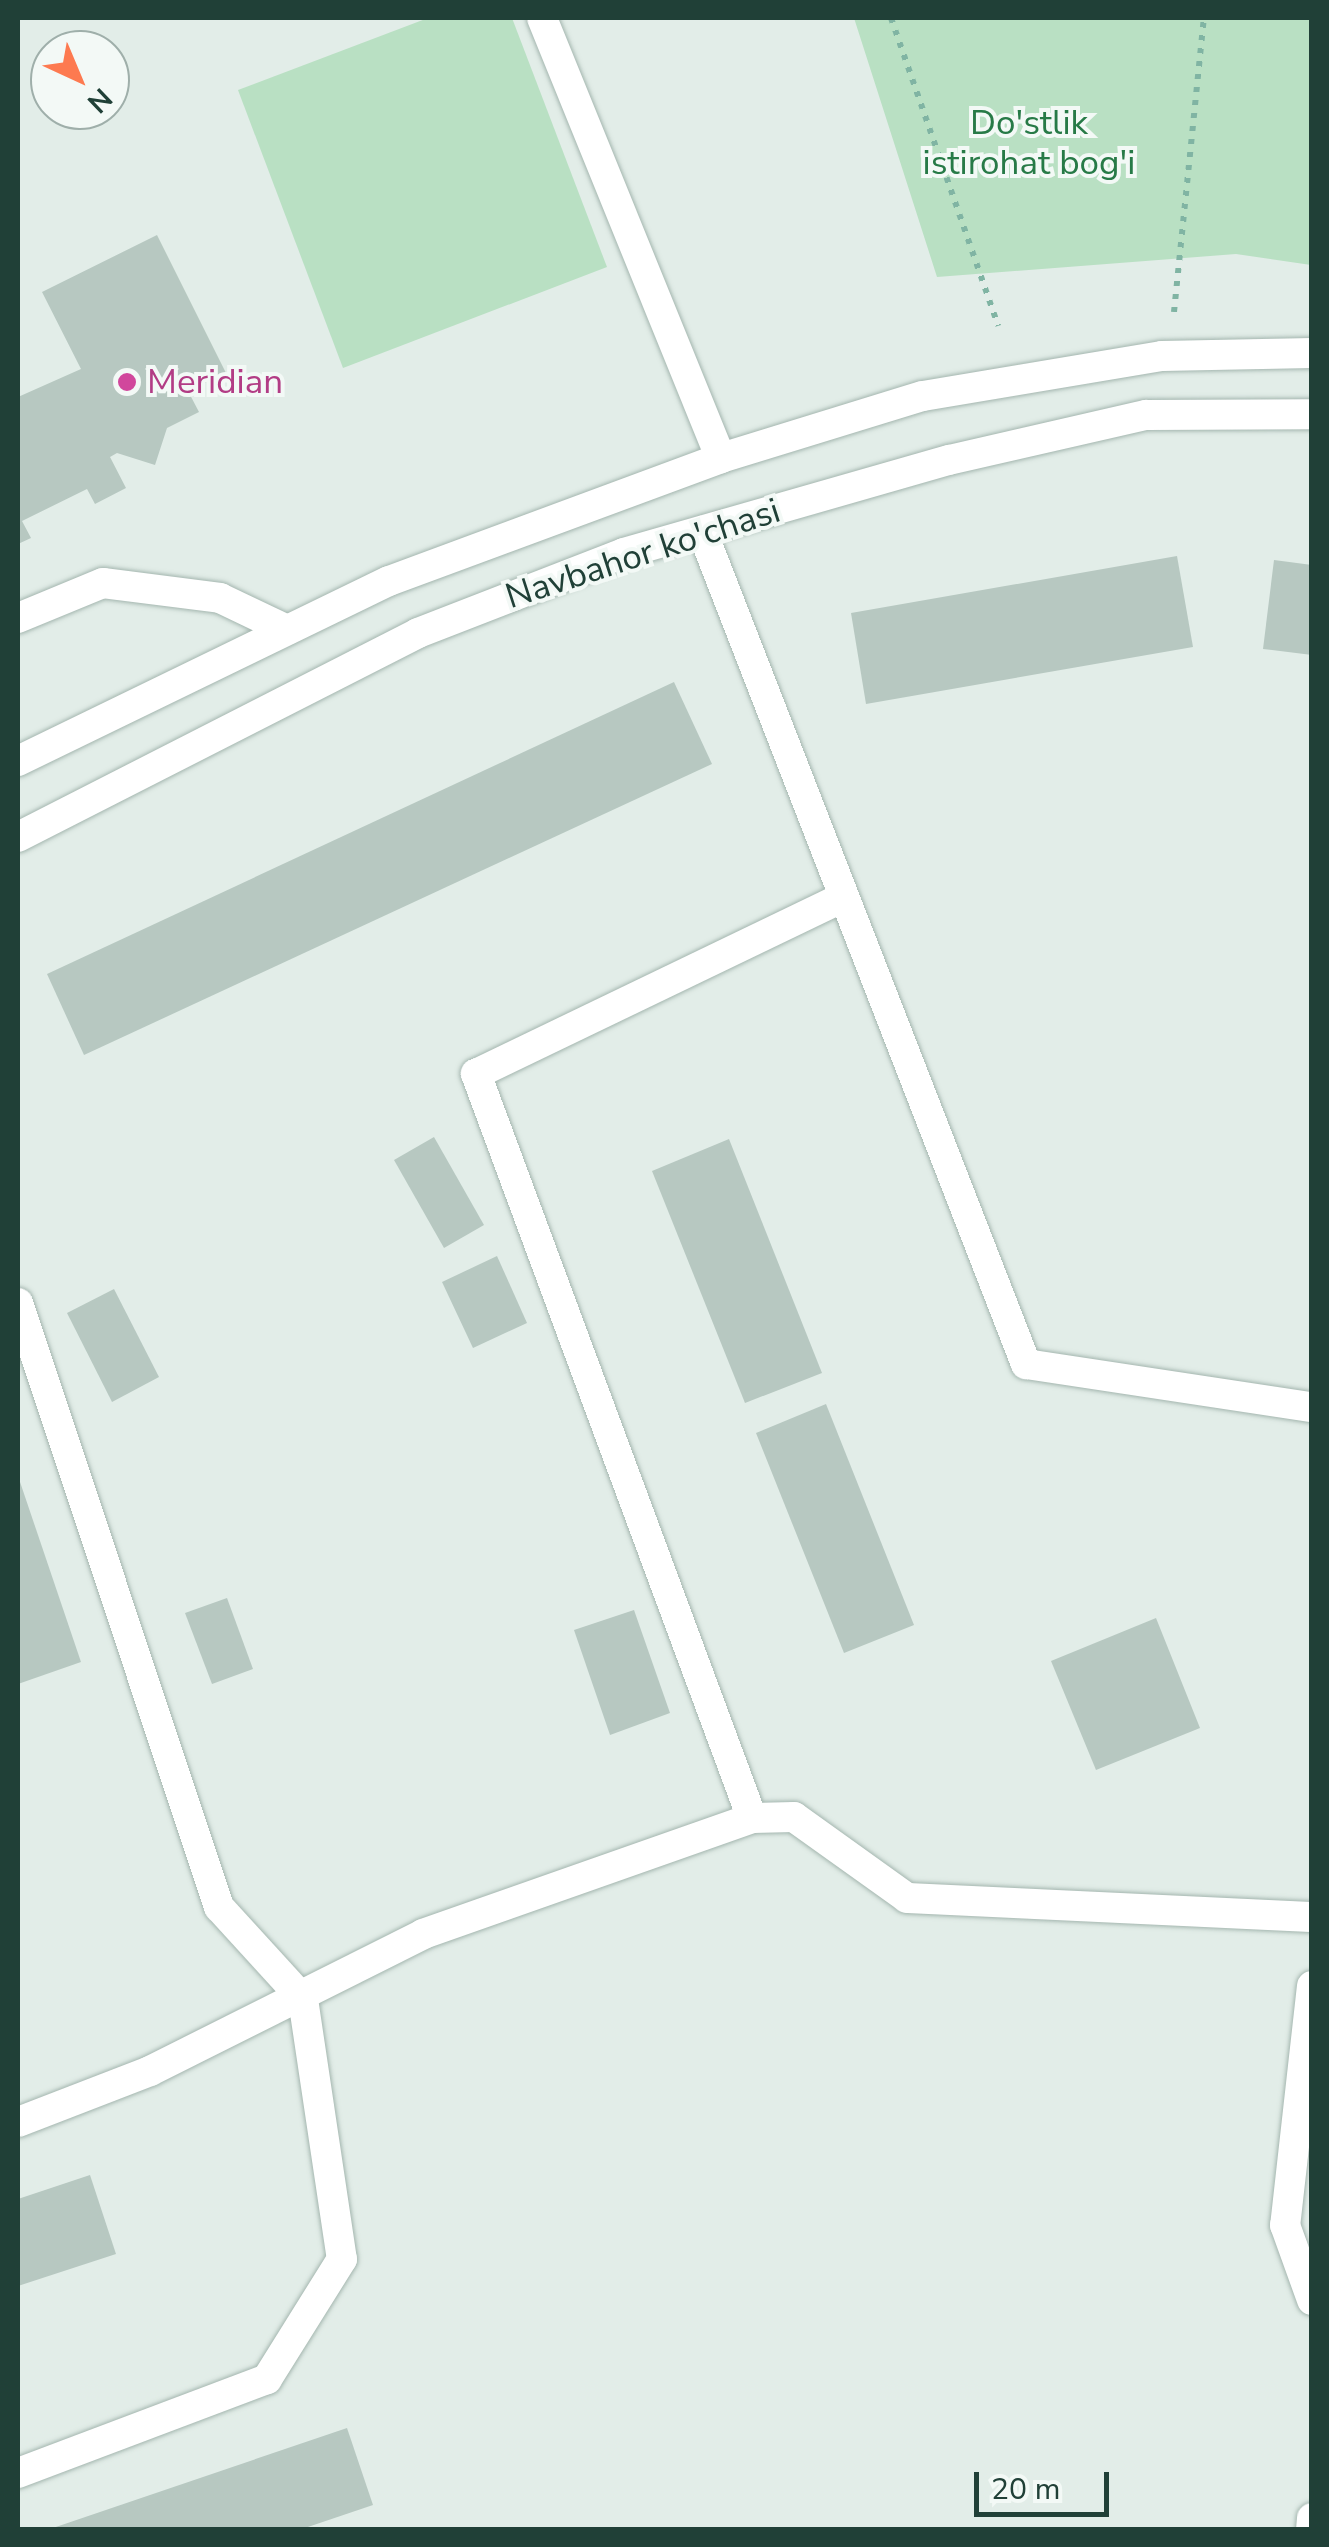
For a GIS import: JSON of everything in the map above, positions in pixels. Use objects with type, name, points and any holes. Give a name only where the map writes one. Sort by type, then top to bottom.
[{"type":"street","points":[[542,18],[721,458]]},
{"type":"street","name":"Navbahor ko'chasi","points":[[18,760],[389,582],[721,458],[923,396],[1162,356],[1312,353]]},
{"type":"street","name":"Navbahor ko'chasi","points":[[18,837],[418,633],[624,553],[949,460],[1146,415],[1312,414]]},
{"type":"street","points":[[604,502],[624,553]]},
{"type":"street","points":[[702,531],[1026,1364],[1312,1407]]},
{"type":"street","points":[[18,618],[103,583],[220,598],[287,630]]},
{"type":"street","points":[[752,1818],[476,1074],[844,897]]},
{"type":"street","points":[[18,1303],[219,1907],[303,1998],[342,2260],[267,2379],[18,2474]]},
{"type":"street","points":[[18,2122],[150,2072],[303,1998],[422,1934],[752,1818],[794,1816],[907,1898],[1312,1917]]},
{"type":"street","points":[[1312,1986],[1284,2226],[1312,2300]]},
{"type":"street","points":[[1310,2530],[1312,2518]]},
{"type":"path","points":[[891,18],[998,326]]},
{"type":"path","points":[[1174,312],[1204,18]]},
{"type":"green space","points":[[428,18],[512,18],[607,267],[343,368],[238,90]]},
{"type":"green space","name":"Do'stlik istirohat bog'i","points":[[854,18],[1311,18],[1311,265],[1236,254],[937,277]]},
{"type":"building","name":"Meridian","points":[[157,235],[226,373],[188,391],[199,412],[167,428],[155,465],[117,453],[110,457],[126,488],[95,504],[87,489],[22,521],[31,538],[18,544],[18,397],[81,369],[42,292]]},
{"type":"building","points":[[1177,556],[1193,647],[866,704],[851,613]]},
{"type":"building","points":[[1274,560],[1312,565],[1312,655],[1263,649]]},
{"type":"building","points":[[674,682],[712,764],[84,1055],[47,974]]},
{"type":"building","points":[[434,1137],[484,1225],[444,1248],[394,1160]]},
{"type":"building","points":[[729,1139],[822,1373],[745,1403],[652,1171]]},
{"type":"building","points":[[497,1256],[527,1323],[473,1348],[442,1282]]},
{"type":"building","points":[[114,1289],[159,1377],[112,1402],[67,1313]]},
{"type":"building","points":[[826,1404],[914,1625],[844,1653],[756,1433]]},
{"type":"building","points":[[18,1476],[81,1662],[18,1684]]},
{"type":"building","points":[[227,1598],[253,1669],[212,1684],[185,1613]]},
{"type":"building","points":[[634,1610],[670,1713],[610,1735],[574,1630]]},
{"type":"building","points":[[1156,1618],[1200,1728],[1096,1770],[1051,1661]]},
{"type":"building","points":[[90,2175],[116,2254],[18,2286],[18,2199]]},
{"type":"building","points":[[347,2428],[373,2505],[299,2530],[47,2530]]},
{"type":"place","name":"Meridian","points":[[127,382]]}]
